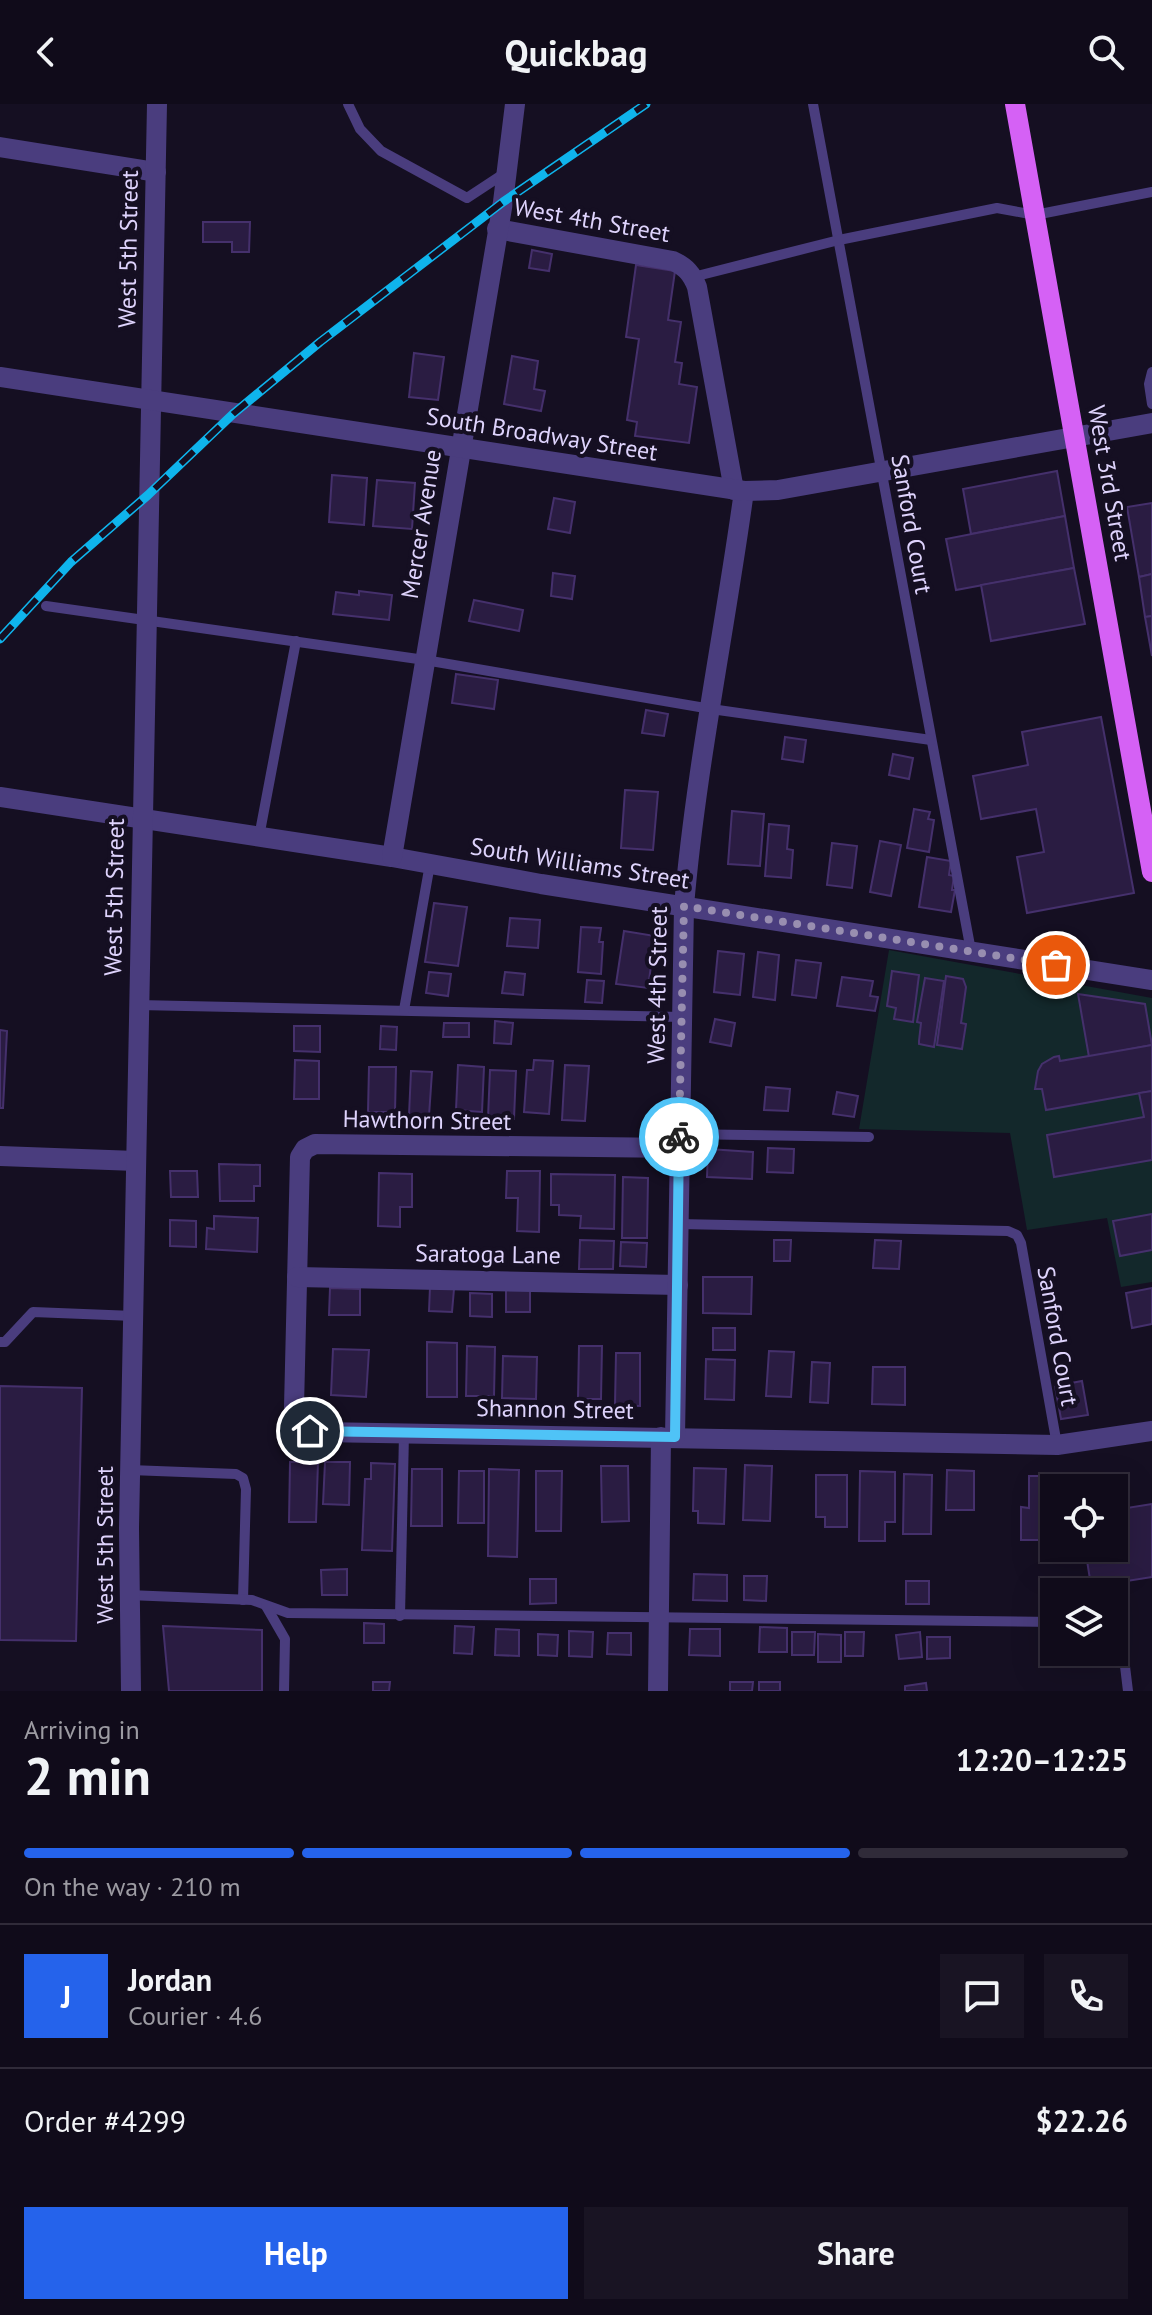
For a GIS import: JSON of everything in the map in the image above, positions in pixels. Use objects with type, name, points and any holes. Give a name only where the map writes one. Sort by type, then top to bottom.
[{"type":"main road","name":"West 3rd Street","points":[[1015,104],[1152,872]]},
{"type":"street","name":"West 5th Street","points":[[131,1691],[128,1595],[130,1470],[157,104]]},
{"type":"street","name":"Mercer Avenue","points":[[392,857],[507,172],[515,104]]},
{"type":"street","points":[[0,147],[156,172]]},
{"type":"street","name":"West 4th Street","points":[[497,229],[673,261],[683,266],[693,277],[700,301],[739,491],[684,906],[678,1285],[668,1437],[658,1691]]},
{"type":"street","name":"South Broadway Street","points":[[0,377],[739,491],[778,490],[1152,423]]},
{"type":"street","name":"South Williams Street","points":[[0,797],[1152,980]]},
{"type":"street","name":"Hawthorn Street","points":[[297,1277],[300,1157],[305,1149],[315,1144],[679,1141]]},
{"type":"street","points":[[0,1156],[136,1161]]},
{"type":"street","name":"Saratoga Lane","points":[[297,1277],[678,1285]]},
{"type":"street","name":"Shannon Street","points":[[297,1277],[294,1407],[297,1420],[310,1431],[1057,1445],[1152,1431]]},
{"type":"lane","points":[[348,104],[360,129],[381,151],[467,198],[507,172]]},
{"type":"lane","name":"Sanford Court","points":[[813,104],[971,951]]},
{"type":"lane","points":[[693,277],[839,240],[997,208],[1035,215],[1152,192]]},
{"type":"lane","points":[[1152,372],[1149,384],[1152,404]]},
{"type":"lane","points":[[46,606],[425,660],[711,709],[931,740]]},
{"type":"lane","points":[[259,837],[296,641]]},
{"type":"lane","points":[[404,1010],[430,864]]},
{"type":"lane","points":[[138,1005],[682,1017]]},
{"type":"lane","points":[[679,1141],[869,1137]]},
{"type":"lane","name":"Sanford Court","points":[[679,1224],[1008,1231],[1017,1235],[1021,1243],[1057,1445]]},
{"type":"lane","points":[[0,1342],[5,1342],[33,1312],[134,1316]]},
{"type":"lane","points":[[400,1616],[404,1434]]},
{"type":"lane","points":[[130,1470],[236,1474],[243,1478],[246,1489],[243,1600]]},
{"type":"lane","points":[[128,1595],[243,1600],[288,1613],[1040,1622]]},
{"type":"lane","points":[[266,1605],[285,1639],[284,1691]]},
{"type":"lane","points":[[1125,1666],[1128,1691]]},
{"type":"green space","points":[[889,950],[1152,998],[1152,1282],[1121,1287],[1107,1218],[1027,1230],[1010,1133],[859,1129]]},
{"type":"building","points":[[203,222],[250,222],[249,252],[232,252],[232,242],[203,242]]},
{"type":"building","points":[[532,250],[552,254],[549,271],[529,268]]},
{"type":"building","points":[[636,265],[675,271],[668,320],[681,322],[675,362],[682,363],[679,384],[697,387],[689,443],[635,436],[637,422],[627,420],[639,339],[626,337]]},
{"type":"building","points":[[414,353],[444,357],[438,400],[409,397]]},
{"type":"building","points":[[512,356],[538,361],[534,389],[545,391],[541,411],[504,404]]},
{"type":"building","points":[[1057,471],[1065,516],[971,534],[963,489]]},
{"type":"building","points":[[332,475],[367,478],[364,525],[329,522]]},
{"type":"building","points":[[377,480],[415,483],[412,529],[373,526]]},
{"type":"building","points":[[554,498],[575,502],[570,533],[548,529]]},
{"type":"building","points":[[1152,503],[1152,574],[1139,577],[1127,507]]},
{"type":"building","points":[[1065,516],[1074,568],[956,590],[946,539]]},
{"type":"building","points":[[1074,568],[1085,624],[991,641],[981,585]]},
{"type":"building","points":[[553,573],[575,576],[572,599],[551,596]]},
{"type":"building","points":[[1152,574],[1152,616],[1145,617],[1139,577]]},
{"type":"building","points":[[359,591],[392,595],[389,620],[333,614],[336,592],[359,595]]},
{"type":"building","points":[[474,600],[523,610],[519,631],[469,621]]},
{"type":"building","points":[[1152,616],[1152,656],[1145,617]]},
{"type":"building","points":[[456,674],[498,680],[494,709],[452,703]]},
{"type":"building","points":[[646,710],[668,714],[664,736],[642,733]]},
{"type":"building","points":[[1101,717],[1134,893],[1027,913],[1017,857],[1044,852],[1036,809],[981,819],[973,776],[1028,765],[1022,732]]},
{"type":"building","points":[[785,737],[806,740],[803,762],[782,759]]},
{"type":"building","points":[[893,754],[913,758],[909,779],[889,775]]},
{"type":"building","points":[[625,790],[658,792],[653,850],[621,848]]},
{"type":"building","points":[[914,809],[930,812],[928,819],[934,820],[929,852],[907,848]]},
{"type":"building","points":[[732,811],[764,814],[760,866],[728,864]]},
{"type":"building","points":[[769,824],[789,826],[787,849],[793,850],[791,878],[765,876]]},
{"type":"building","points":[[880,841],[901,845],[891,896],[870,892]]},
{"type":"building","points":[[832,843],[857,846],[852,888],[827,885]]},
{"type":"building","points":[[927,857],[951,861],[949,875],[954,876],[952,890],[955,890],[951,912],[919,907]]},
{"type":"building","points":[[434,903],[467,907],[458,966],[425,962]]},
{"type":"building","points":[[510,918],[540,920],[538,948],[507,946]]},
{"type":"building","points":[[581,927],[601,928],[601,974],[578,972]]},
{"type":"building","points":[[624,931],[655,936],[648,988],[616,984]]},
{"type":"building","points":[[718,951],[744,954],[740,995],[714,992]]},
{"type":"building","points":[[758,952],[779,955],[775,1000],[753,997]]},
{"type":"building","points":[[796,960],[821,963],[816,998],[792,995]]},
{"type":"building","points":[[892,971],[919,975],[913,1022],[894,1019],[896,1008],[887,1006]]},
{"type":"building","points":[[429,972],[451,974],[448,996],[426,993]]},
{"type":"building","points":[[505,972],[525,974],[523,995],[502,993]]},
{"type":"building","points":[[946,976],[963,979],[966,987],[961,1023],[966,1024],[962,1049],[937,1045]]},
{"type":"building","points":[[842,977],[873,981],[870,996],[878,997],[875,1011],[837,1006]]},
{"type":"building","points":[[925,978],[944,981],[934,1047],[919,1044],[921,1023],[917,1022]]},
{"type":"building","points":[[587,980],[604,981],[602,1003],[585,1002]]},
{"type":"building","points":[[1078,994],[1145,1004],[1152,1045],[1089,1057]]},
{"type":"building","points":[[715,1019],[735,1023],[731,1046],[710,1042]]},
{"type":"building","points":[[495,1021],[513,1023],[511,1044],[494,1043]]},
{"type":"building","points":[[444,1023],[469,1023],[469,1037],[443,1037]]},
{"type":"building","points":[[294,1026],[320,1026],[320,1052],[294,1051]]},
{"type":"building","points":[[381,1026],[397,1027],[396,1050],[380,1049]]},
{"type":"building","points":[[0,1030],[7,1031],[3,1108],[0,1108]]},
{"type":"building","points":[[1152,1045],[1152,1091],[1046,1110],[1042,1089],[1035,1089],[1042,1064],[1054,1057],[1059,1056],[1060,1061]]},
{"type":"building","points":[[295,1060],[319,1061],[319,1099],[294,1099]]},
{"type":"building","points":[[534,1060],[553,1061],[549,1114],[524,1112],[527,1070],[533,1070]]},
{"type":"building","points":[[458,1065],[484,1067],[482,1112],[456,1110]]},
{"type":"building","points":[[565,1065],[589,1066],[585,1121],[562,1120]]},
{"type":"building","points":[[369,1067],[396,1067],[395,1112],[368,1112]]},
{"type":"building","points":[[490,1070],[516,1071],[514,1119],[488,1118]]},
{"type":"building","points":[[411,1071],[432,1072],[429,1116],[409,1115]]},
{"type":"building","points":[[766,1087],[790,1089],[788,1111],[764,1110]]},
{"type":"building","points":[[1152,1091],[1152,1160],[1054,1177],[1047,1135],[1144,1117],[1139,1093]]},
{"type":"building","points":[[837,1092],[858,1096],[854,1117],[833,1114]]},
{"type":"building","points":[[768,1148],[794,1149],[793,1173],[767,1172]]},
{"type":"building","points":[[708,1149],[753,1152],[752,1179],[707,1177]]},
{"type":"building","points":[[219,1164],[260,1165],[260,1186],[254,1186],[254,1201],[220,1201]]},
{"type":"building","points":[[170,1171],[197,1171],[198,1197],[171,1197]]},
{"type":"building","points":[[507,1171],[540,1171],[539,1232],[517,1231],[518,1198],[506,1198]]},
{"type":"building","points":[[379,1173],[412,1174],[412,1207],[400,1207],[400,1227],[378,1226]]},
{"type":"building","points":[[551,1174],[615,1175],[614,1229],[580,1228],[581,1216],[559,1215],[559,1205],[551,1205]]},
{"type":"building","points":[[623,1177],[648,1178],[647,1238],[622,1238]]},
{"type":"building","points":[[1152,1214],[1152,1250],[1120,1256],[1113,1221]]},
{"type":"building","points":[[214,1216],[258,1218],[257,1252],[206,1249],[207,1228],[214,1229]]},
{"type":"building","points":[[170,1220],[196,1221],[196,1247],[170,1246]]},
{"type":"building","points":[[580,1240],[614,1241],[613,1269],[579,1269]]},
{"type":"building","points":[[774,1240],[791,1240],[790,1261],[774,1261]]},
{"type":"building","points":[[875,1240],[901,1241],[899,1269],[873,1268]]},
{"type":"building","points":[[621,1242],[647,1243],[646,1267],[620,1266]]},
{"type":"building","points":[[703,1277],[752,1277],[751,1314],[703,1313]]},
{"type":"building","points":[[430,1287],[454,1289],[452,1312],[429,1311]]},
{"type":"building","points":[[330,1288],[360,1289],[360,1315],[329,1315]]},
{"type":"building","points":[[506,1288],[530,1288],[530,1312],[506,1312]]},
{"type":"building","points":[[1152,1288],[1152,1324],[1132,1328],[1126,1293]]},
{"type":"building","points":[[470,1293],[492,1294],[492,1317],[470,1316]]},
{"type":"building","points":[[713,1328],[735,1328],[735,1350],[713,1350]]},
{"type":"building","points":[[427,1342],[457,1343],[457,1397],[427,1397]]},
{"type":"building","points":[[467,1346],[495,1347],[494,1396],[466,1396]]},
{"type":"building","points":[[579,1346],[602,1346],[601,1399],[578,1399]]},
{"type":"building","points":[[333,1349],[369,1350],[366,1397],[331,1395]]},
{"type":"building","points":[[769,1351],[794,1352],[791,1397],[766,1396]]},
{"type":"building","points":[[616,1353],[640,1353],[640,1406],[615,1405]]},
{"type":"building","points":[[503,1356],[537,1357],[536,1399],[502,1398]]},
{"type":"building","points":[[706,1359],[735,1360],[734,1400],[705,1399]]},
{"type":"building","points":[[812,1362],[830,1363],[828,1403],[810,1402]]},
{"type":"building","points":[[873,1367],[905,1367],[905,1405],[872,1404]]},
{"type":"building","points":[[1082,1381],[1088,1415],[1061,1419],[1055,1386]]},
{"type":"building","points":[[0,1386],[82,1388],[76,1641],[0,1640]]},
{"type":"building","points":[[290,1462],[318,1462],[316,1522],[289,1522]]},
{"type":"building","points":[[325,1462],[350,1462],[349,1505],[323,1504]]},
{"type":"building","points":[[371,1463],[395,1464],[392,1551],[362,1550],[365,1479],[371,1479]]},
{"type":"building","points":[[745,1465],[772,1466],[770,1521],[743,1520]]},
{"type":"building","points":[[601,1466],[628,1466],[629,1521],[602,1522]]},
{"type":"building","points":[[694,1468],[726,1469],[724,1524],[698,1523],[698,1511],[693,1511]]},
{"type":"building","points":[[412,1469],[442,1469],[442,1526],[411,1526]]},
{"type":"building","points":[[489,1469],[519,1470],[517,1557],[488,1556]]},
{"type":"building","points":[[947,1470],[974,1471],[974,1510],[946,1510]]},
{"type":"building","points":[[459,1471],[484,1471],[484,1523],[458,1523]]},
{"type":"building","points":[[536,1471],[562,1471],[561,1531],[536,1531]]},
{"type":"building","points":[[860,1471],[895,1472],[895,1522],[885,1522],[885,1541],[859,1541]]},
{"type":"building","points":[[904,1474],[932,1475],[931,1534],[903,1534]]},
{"type":"building","points":[[816,1475],[847,1475],[847,1527],[825,1527],[825,1517],[816,1517]]},
{"type":"building","points":[[1029,1476],[1040,1476],[1040,1540],[1021,1540],[1021,1507],[1029,1508]]},
{"type":"building","points":[[1152,1504],[1152,1577],[1128,1581],[1128,1578],[1090,1578],[1087,1562],[1128,1562],[1128,1508]]},
{"type":"building","points":[[347,1569],[347,1595],[322,1595],[321,1570]]},
{"type":"building","points":[[694,1574],[727,1575],[727,1601],[693,1600]]},
{"type":"building","points":[[744,1576],[767,1576],[766,1601],[744,1600]]},
{"type":"building","points":[[530,1579],[556,1579],[556,1603],[530,1604]]},
{"type":"building","points":[[906,1581],[929,1581],[929,1604],[906,1604]]},
{"type":"building","points":[[364,1623],[384,1624],[384,1643],[364,1643]]},
{"type":"building","points":[[163,1626],[262,1630],[262,1691],[169,1691]]},
{"type":"building","points":[[455,1626],[474,1627],[472,1654],[454,1653]]},
{"type":"building","points":[[760,1627],[787,1628],[787,1652],[759,1652]]},
{"type":"building","points":[[496,1629],[519,1630],[519,1656],[495,1655]]},
{"type":"building","points":[[690,1629],[720,1629],[720,1656],[689,1655]]},
{"type":"building","points":[[569,1631],[593,1632],[592,1657],[569,1656]]},
{"type":"building","points":[[792,1632],[815,1632],[814,1655],[792,1655]]},
{"type":"building","points":[[845,1632],[864,1632],[863,1656],[845,1656]]},
{"type":"building","points":[[920,1632],[922,1657],[899,1659],[896,1635]]},
{"type":"building","points":[[608,1633],[631,1633],[631,1655],[607,1654]]},
{"type":"building","points":[[538,1634],[558,1635],[557,1656],[538,1655]]},
{"type":"building","points":[[818,1634],[841,1635],[841,1662],[818,1662]]},
{"type":"building","points":[[927,1637],[950,1637],[950,1658],[927,1659]]},
{"type":"building","points":[[373,1682],[390,1682],[389,1691],[373,1691]]},
{"type":"building","points":[[730,1682],[753,1682],[752,1691],[730,1691]]},
{"type":"building","points":[[759,1682],[780,1682],[780,1691],[759,1691]]},
{"type":"building","points":[[926,1683],[927,1691],[905,1691],[905,1686]]},
{"type":"railway","points":[[0,639],[71,562],[148,495],[233,414],[320,342],[503,202],[646,104]]},
{"type":"way so far","points":[[679,1137],[684,906],[1056,965]]},
{"type":"route","points":[[310,1431],[675,1437],[679,1137]]}]
